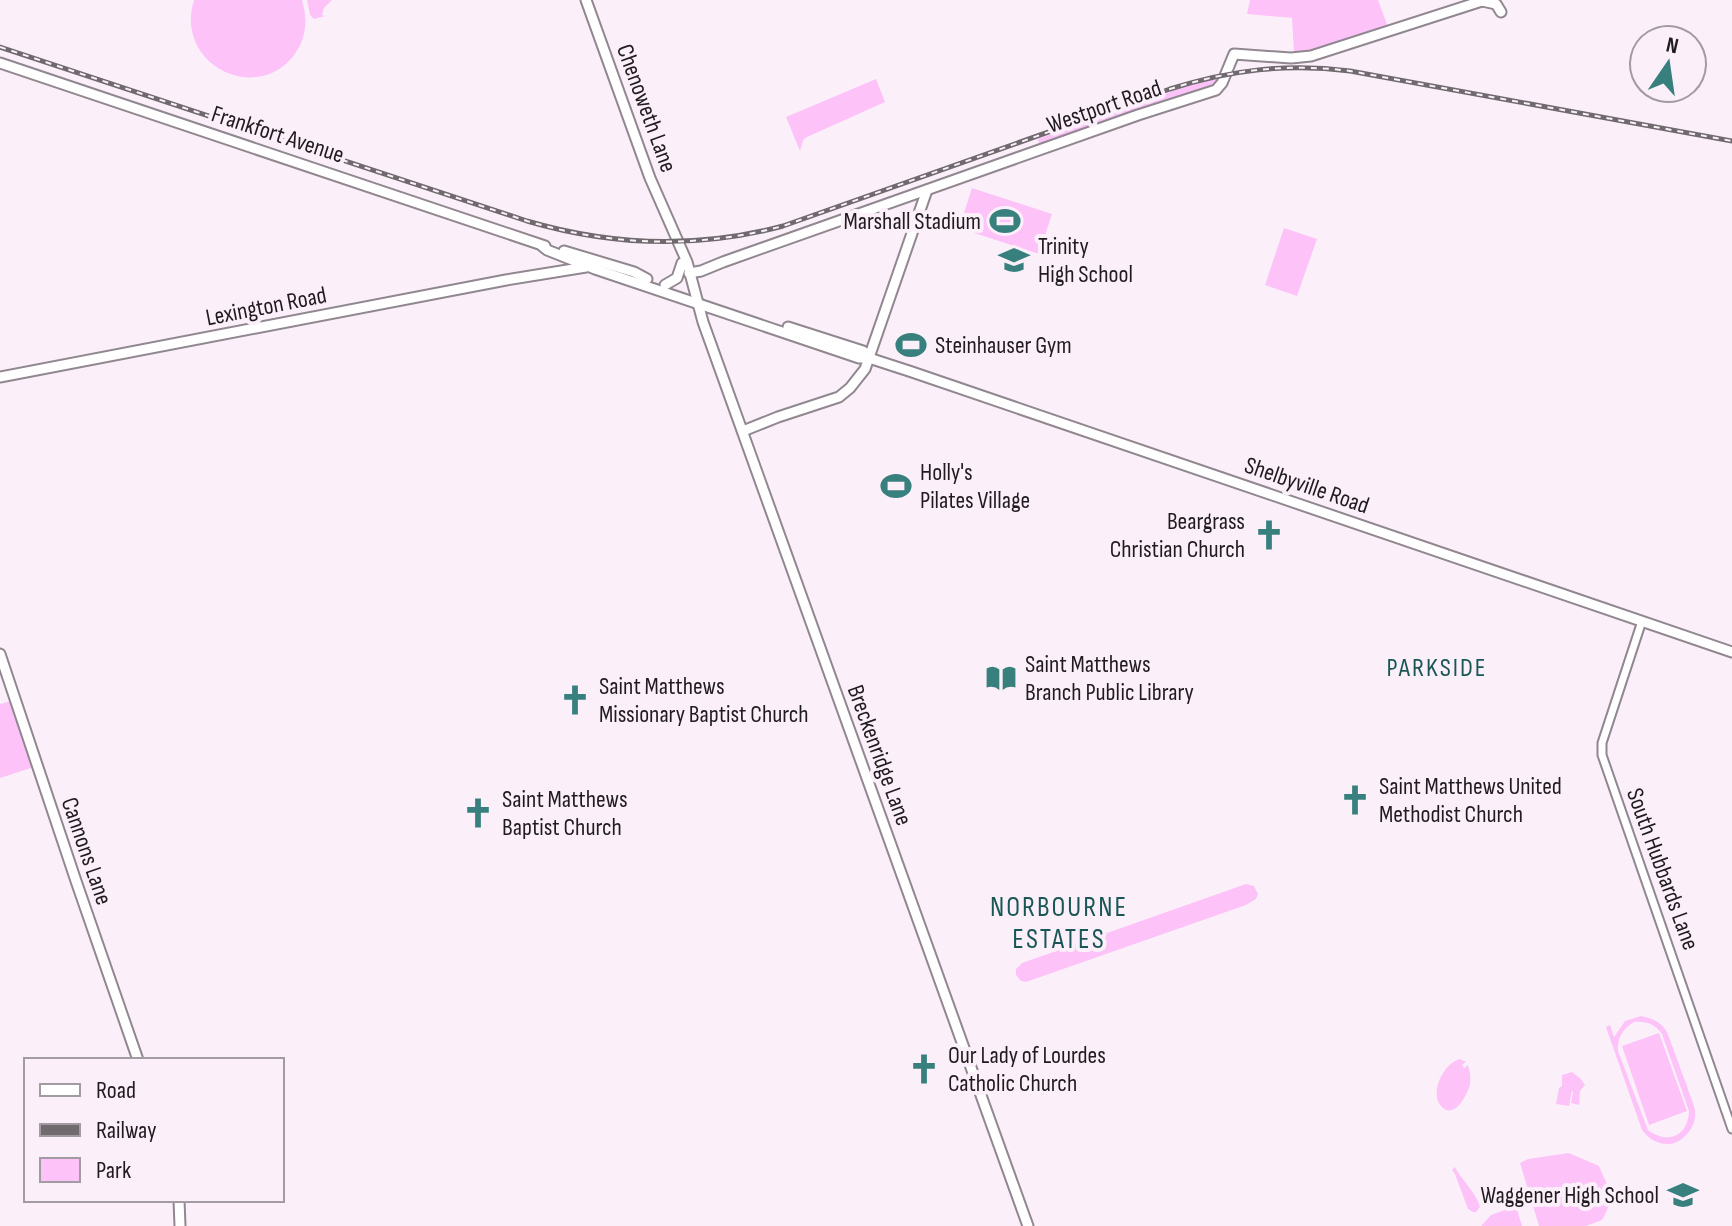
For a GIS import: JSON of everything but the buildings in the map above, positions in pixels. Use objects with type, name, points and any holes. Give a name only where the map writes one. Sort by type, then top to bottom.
[{"type":"main road","name":"Chenoweth Lane","points":[[586,0],[697,299]]},
{"type":"main road","points":[[1483,0],[1496,4],[1501,12]]},
{"type":"main road","name":"Westport Road","points":[[687,267],[701,271],[1216,90],[1234,54],[1291,58],[1311,56],[1483,0]]},
{"type":"main road","name":"Frankfort Avenue","points":[[0,63],[542,246],[605,262],[634,272],[646,282]]},
{"type":"main road","points":[[743,431],[839,397],[865,369],[927,190]]},
{"type":"main road","name":"Frankfort Avenue","points":[[542,246],[585,265]]},
{"type":"main road","points":[[557,253],[561,260],[559,267]]},
{"type":"main road","name":"Lexington Road","points":[[0,377],[545,275],[593,262],[646,282]]},
{"type":"main road","name":"Lexington Road","points":[[539,274],[559,267],[585,265]]},
{"type":"main road","points":[[665,285],[687,267]]},
{"type":"main road","name":"Shelbyville Road","points":[[646,282],[665,285],[697,299]]},
{"type":"main road","name":"Shelbyville Road","points":[[646,282],[863,351],[869,358],[1732,652]]},
{"type":"main road","name":"Breckenridge Lane","points":[[697,299],[1028,1226]]},
{"type":"main road","name":"Cannons Lane","points":[[0,654],[137,1058]]},
{"type":"main road","points":[[179,1202],[180,1226]]},
{"type":"street","name":"South Hubbards Lane","points":[[1642,621],[1602,743],[1602,755],[1732,1129]]},
{"type":"green space","points":[[194,0],[302,0],[305,24],[301,43],[283,67],[264,76],[244,77],[225,72],[208,61],[196,44],[191,24]]},
{"type":"green space","points":[[307,0],[332,0],[324,8],[322,15],[325,16],[314,19]]},
{"type":"green space","points":[[1250,0],[1378,0],[1388,27],[1330,47],[1294,53],[1292,18],[1247,14]]},
{"type":"green space","points":[[1220,78],[1206,88],[1039,144],[1038,139],[1190,85]]},
{"type":"green space","points":[[876,79],[885,102],[807,137],[800,151],[786,117]]},
{"type":"green space","name":"Marshall Stadium","points":[[972,188],[1052,214],[1039,254],[959,228]]},
{"type":"green space","points":[[1284,228],[1317,239],[1297,296],[1265,285]]},
{"type":"green space","points":[[11,701],[34,767],[0,778],[0,704]]},
{"type":"green space","points":[[1246,884],[1254,886],[1258,894],[1246,905],[1026,982],[1016,975],[1016,969],[1022,963]]},
{"type":"green space","points":[[1645,1017],[1659,1023],[1667,1032],[1695,1111],[1689,1132],[1675,1143],[1658,1142],[1642,1130],[1606,1027],[1610,1025],[1614,1037],[1625,1021]],"holes":[[[1634,1022],[1646,1023],[1662,1034],[1689,1111],[1685,1127],[1676,1136],[1663,1137],[1648,1130],[1618,1051],[1624,1030]]]},
{"type":"green space","points":[[1659,1033],[1687,1111],[1649,1125],[1622,1046]]},
{"type":"green space","points":[[1460,1059],[1466,1062],[1462,1065],[1464,1068],[1468,1065],[1470,1084],[1460,1104],[1446,1110],[1438,1100],[1438,1086],[1444,1072]]},
{"type":"green space","points":[[1572,1072],[1585,1085],[1580,1091],[1579,1105],[1571,1103],[1572,1091],[1569,1106],[1556,1104],[1562,1075]]},
{"type":"green space","points":[[1569,1153],[1599,1166],[1610,1193],[1609,1205],[1602,1220],[1586,1226],[1539,1226],[1520,1163]]},
{"type":"green space","points":[[1455,1167],[1478,1202],[1480,1207],[1476,1212],[1468,1209],[1452,1170]]},
{"type":"green space","points":[[1516,1206],[1522,1226],[1481,1226],[1491,1215]]},
{"type":"railway","points":[[0,47],[527,221],[591,236],[655,242],[719,238],[783,226],[1170,89],[1259,70],[1304,68],[1350,71],[1732,141]]},
{"type":"place","name":"Marshall Stadium","points":[[1005,221]]},
{"type":"place","name":"Trinity High School","points":[[1014,260]]},
{"type":"place","name":"Steinhauser Gym","points":[[911,345]]},
{"type":"place","name":"Holly's Pilates Village","points":[[896,486]]},
{"type":"place","name":"Beargrass Christian Church","points":[[1269,535]]},
{"type":"place","name":"Saint Matthews Branch Public Library","points":[[1001,678]]},
{"type":"place","name":"Saint Matthews Missionary Baptist Church","points":[[575,700]]},
{"type":"place","name":"Saint Matthews United Methodist Church","points":[[1355,800]]},
{"type":"place","name":"Saint Matthews Baptist Church","points":[[478,813]]},
{"type":"place","name":"Our Lady of Lourdes Catholic Church","points":[[924,1069]]},
{"type":"place","name":"Waggener High School","points":[[1683,1195]]},
{"type":"district","name":"PARKSIDE","points":[[1437,667]]},
{"type":"district","name":"NORBOURNE ESTATES","points":[[1059,922]]}]
